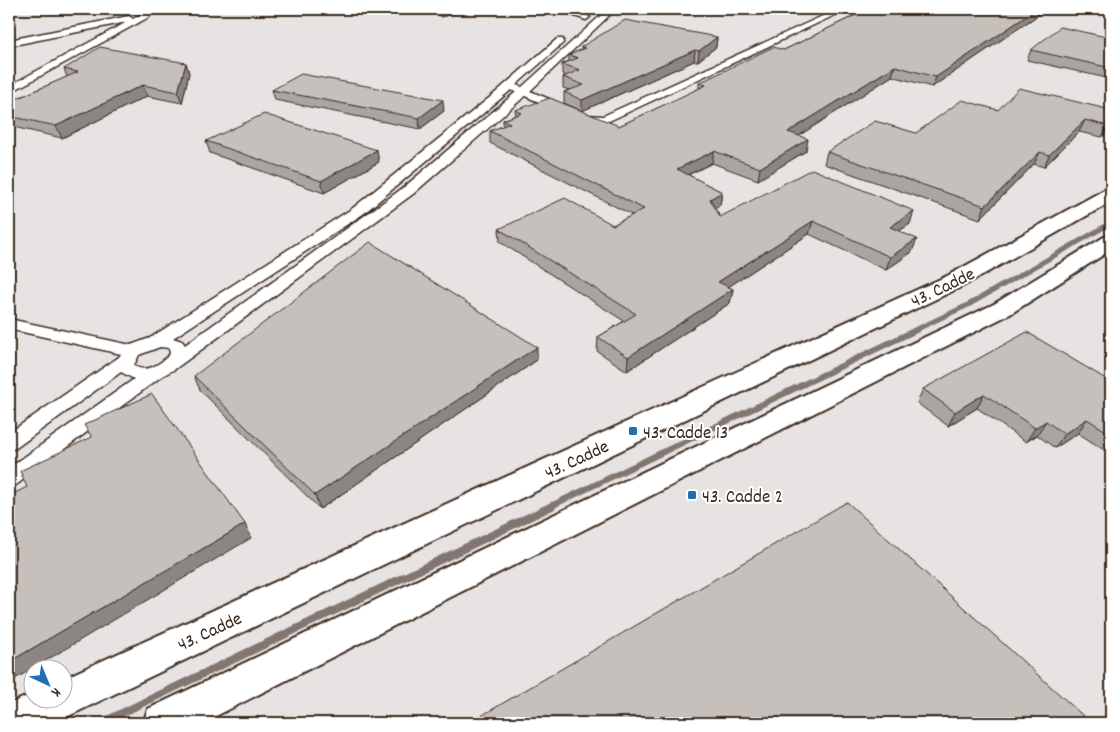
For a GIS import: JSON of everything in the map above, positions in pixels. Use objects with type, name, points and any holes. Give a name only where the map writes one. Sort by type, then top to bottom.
[{"type":"main road","name":"43. Cadde","points":[[72,694],[955,281],[1111,194]]},
{"type":"main road","points":[[162,723],[1002,309],[1111,241]]},
{"type":"main road","name":"43. Cadde","points":[[11,723],[39,710]]},
{"type":"street","points":[[442,14],[458,9]]},
{"type":"street","points":[[559,9],[591,13]]},
{"type":"street","points":[[9,478],[156,372],[165,368],[408,191],[524,91],[612,9]]},
{"type":"street","points":[[510,86],[585,118],[605,119],[844,9]]},
{"type":"street","points":[[9,43],[150,12]]},
{"type":"street","points":[[9,90],[150,12]]},
{"type":"street","points":[[9,443],[129,356],[156,342],[358,211],[510,86],[591,13]]},
{"type":"street","points":[[9,324],[129,356]]},
{"type":"street","points":[[156,342],[164,341],[176,345],[179,349],[177,359]]},
{"type":"street","points":[[129,356],[125,366],[132,373],[156,372]]},
{"type":"shaded area","points":[[9,9],[1111,9],[1111,723],[9,723]]},
{"type":"building","points":[[868,9],[1037,9],[936,77],[895,66],[788,132],[808,139],[760,168],[714,151],[677,169],[722,192],[710,199],[720,217],[812,169],[914,211],[890,227],[917,239],[890,257],[813,221],[718,282],[733,289],[628,357],[598,337],[636,314],[499,229],[565,198],[613,225],[644,209],[490,131],[510,123],[503,120],[522,113],[515,110],[550,98],[619,126],[706,85],[699,83],[773,47],[784,50]]},
{"type":"building","points":[[625,20],[717,37],[699,51],[695,50],[582,100],[564,92],[584,85],[563,77],[580,70],[562,64],[578,58],[569,55],[585,48],[581,47]]},
{"type":"building","points":[[1060,27],[1111,38],[1111,68],[1031,50]]},
{"type":"building","points":[[100,47],[186,63],[178,92],[143,85],[56,126],[9,116],[9,102],[78,72],[64,69]]},
{"type":"building","points":[[301,74],[443,100],[419,118],[272,90]]},
{"type":"building","points":[[1019,88],[1111,110],[1111,121],[1108,126],[1085,120],[1049,155],[1040,152],[985,206],[827,152],[875,121],[916,133],[962,100],[998,110]]},
{"type":"building","points":[[264,114],[377,150],[321,181],[206,141]]},
{"type":"building","points":[[370,242],[537,347],[315,495],[194,376]]},
{"type":"building","points":[[1027,332],[1111,382],[1111,434],[1087,419],[1064,434],[1046,421],[1035,428],[984,394],[955,412],[923,389]]},
{"type":"building","points":[[152,394],[245,524],[9,662],[9,496],[27,487],[20,471],[92,437],[84,425]]},
{"type":"building","points":[[847,502],[1091,723],[469,723]]},
{"type":"waterway","points":[[915,330],[968,305],[1111,223]]},
{"type":"waterway","points":[[549,507],[918,329]]},
{"type":"waterway","points":[[101,723],[552,506]]},
{"type":"place","name":"43. Cadde 13","points":[[633,431]]},
{"type":"place","name":"43. Cadde 2","points":[[692,495]]}]
